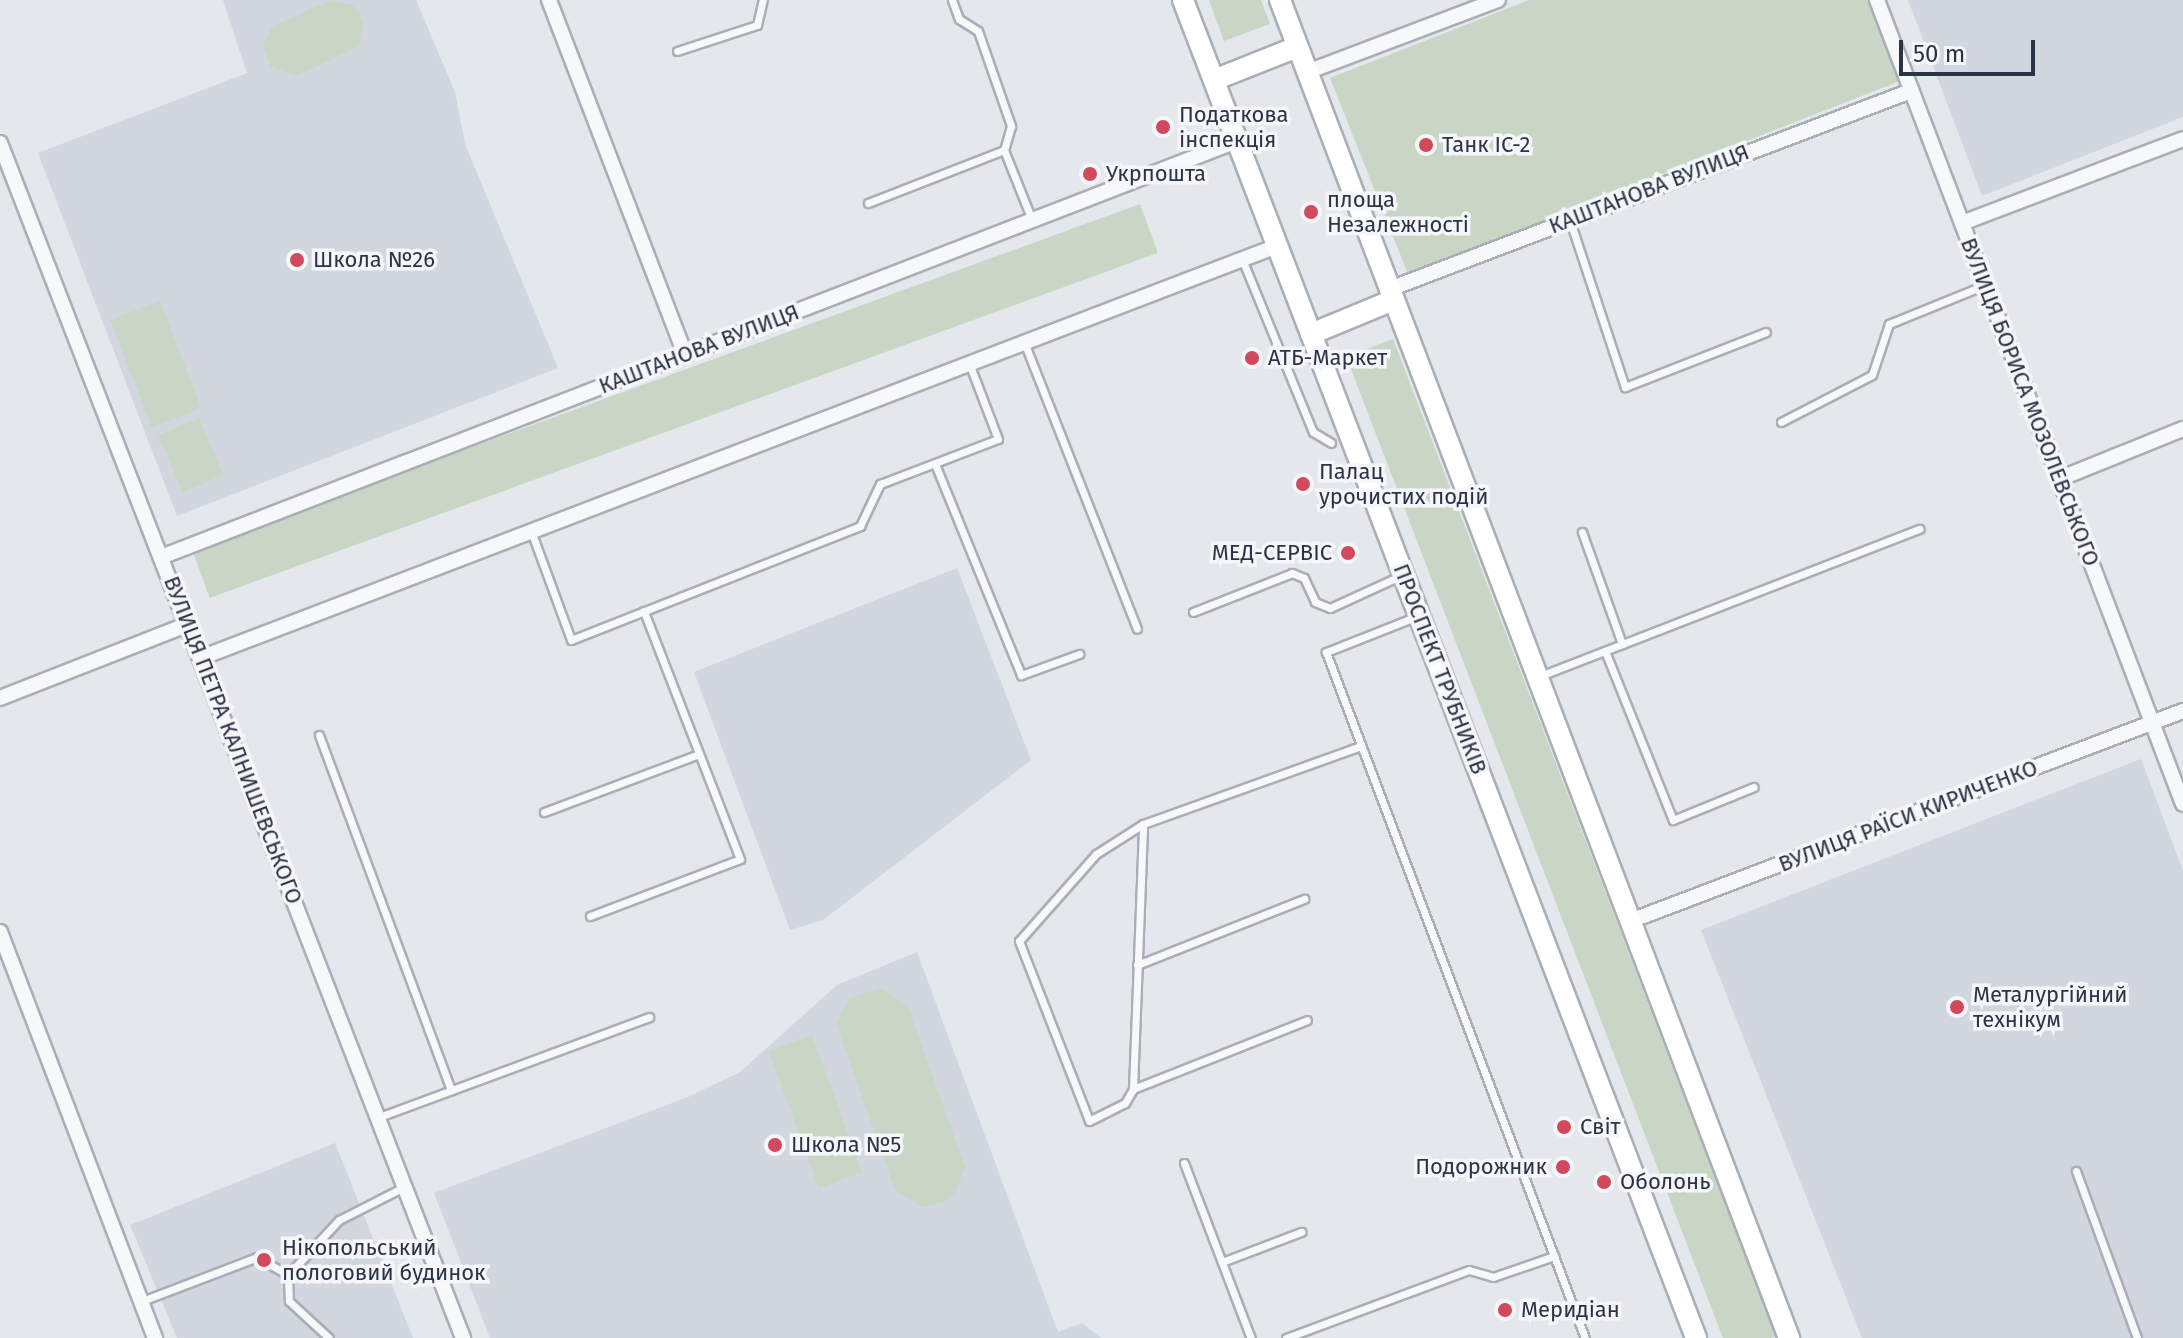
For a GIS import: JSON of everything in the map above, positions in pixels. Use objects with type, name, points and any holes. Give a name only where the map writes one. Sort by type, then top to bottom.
[{"type":"main road","name":"ПРОСПЕКТ ТРУБНИКІВ","points":[[1183,0],[1696,1338]]},
{"type":"main road","points":[[1280,0],[1389,296],[1633,920],[1789,1338]]},
{"type":"main road","points":[[1214,80],[1297,47]]},
{"type":"main road","points":[[1311,334],[1389,296]]},
{"type":"street","points":[[549,0],[685,355]]},
{"type":"street","points":[[1307,72],[1483,3],[1498,0]]},
{"type":"street","name":"ВУЛИЦЯ БОРИСА МОЗОЛЕВСЬКОГО","points":[[1877,0],[2183,804]]},
{"type":"street","name":"КАШТАНОВА ВУЛИЦЯ","points":[[1389,296],[1570,219],[1911,91]]},
{"type":"street","points":[[1962,223],[2183,139]]},
{"type":"street","name":"КАШТАНОВА ВУЛИЦЯ","points":[[161,557],[1237,141]]},
{"type":"street","name":"ВУЛИЦЯ ПЕТРА КАЛНИШЕВСЬКОГО","points":[[0,143],[203,657],[463,1338]]},
{"type":"street","points":[[203,657],[1277,246]]},
{"type":"street","points":[[2059,479],[2183,429]]},
{"type":"street","points":[[0,698],[189,624]]},
{"type":"street","name":"ВУЛИЦЯ РАЇСИ КИРИЧЕНКО","points":[[1633,920],[2183,711]]},
{"type":"street","points":[[0,932],[155,1338]]},
{"type":"lane","points":[[677,51],[757,25],[763,0]]},
{"type":"lane","points":[[952,0],[959,19],[978,31],[1011,126],[1004,150],[1032,220]]},
{"type":"lane","points":[[868,203],[1004,150]]},
{"type":"lane","points":[[1570,219],[1625,387],[1766,332]]},
{"type":"lane","points":[[1242,259],[1313,432],[1331,443]]},
{"type":"lane","points":[[1781,422],[1872,375],[1889,324],[1985,285]]},
{"type":"lane","points":[[1024,342],[1137,629]]},
{"type":"lane","points":[[531,531],[571,640],[860,526],[880,484],[998,439],[969,363]]},
{"type":"lane","points":[[935,464],[1021,675],[1079,654]]},
{"type":"lane","points":[[1538,676],[1919,529]]},
{"type":"lane","points":[[1582,532],[1622,644]]},
{"type":"lane","points":[[1193,612],[1292,573],[1304,578],[1315,602],[1330,608],[1404,574]]},
{"type":"lane","points":[[590,916],[740,859],[644,611]]},
{"type":"lane","points":[[1419,615],[1326,652],[1585,1338]]},
{"type":"lane","points":[[1605,651],[1673,820],[1754,787]]},
{"type":"lane","points":[[319,735],[451,1090]]},
{"type":"lane","points":[[1143,824],[1133,1089],[1125,1103],[1089,1121],[1019,941],[1096,854],[1143,824],[1361,746]]},
{"type":"lane","points":[[544,812],[699,754]]},
{"type":"lane","points":[[1137,965],[1304,899]]},
{"type":"lane","points":[[379,1117],[649,1017]]},
{"type":"lane","points":[[1133,1089],[1307,1020]]},
{"type":"lane","points":[[1184,1163],[1251,1338]]},
{"type":"lane","points":[[2076,1171],[2137,1338]]},
{"type":"lane","points":[[329,1338],[289,1301],[288,1275],[339,1220],[406,1186]]},
{"type":"lane","points":[[1222,1262],[1301,1232]]},
{"type":"lane","points":[[1286,1338],[1469,1270],[1493,1277],[1554,1256]]},
{"type":"lane","points":[[141,1302],[257,1257],[288,1275]]},
{"type":"shaded area","name":"Школа №26","points":[[223,0],[416,0],[455,92],[465,144],[558,368],[177,516],[38,153],[247,73]]},
{"type":"shaded area","points":[[1908,0],[2183,0],[2183,117],[1982,196]]},
{"type":"shaded area","points":[[957,568],[1031,760],[823,920],[790,930],[694,672]]},
{"type":"shaded area","name":"Металургійний технікум","points":[[2141,759],[2183,871],[2183,1338],[1862,1338],[1701,930]]},
{"type":"shaded area","name":"Школа №5","points":[[917,952],[1058,1332],[1082,1323],[1101,1338],[490,1338],[434,1193],[688,1097],[740,1072],[837,985]]},
{"type":"shaded area","name":"Нікопольський пологовий будинок","points":[[335,1143],[413,1338],[177,1338],[130,1225]]},
{"type":"green space","points":[[332,0],[352,5],[360,14],[364,26],[359,46],[297,76],[271,67],[263,44],[273,26]]},
{"type":"green space","points":[[1209,0],[1261,0],[1270,24],[1224,41]]},
{"type":"green space","points":[[1529,0],[1874,0],[1905,79],[1408,274],[1330,78]]},
{"type":"green space","points":[[1140,204],[1158,253],[210,598],[192,549]]},
{"type":"green space","points":[[160,301],[201,408],[152,427],[111,320]]},
{"type":"green space","points":[[1393,339],[1776,1336],[1723,1338],[1346,357]]},
{"type":"green space","points":[[199,418],[223,475],[183,492],[158,435]]},
{"type":"green space","points":[[882,988],[908,1007],[965,1167],[955,1193],[944,1202],[923,1207],[895,1190],[836,1023],[849,998]]},
{"type":"green space","points":[[812,1035],[862,1172],[819,1188],[769,1051]]},
{"type":"place","name":"Податкова інспекція","points":[[1163,127]]},
{"type":"place","name":"Танк ІС-2","points":[[1426,145]]},
{"type":"place","name":"Укрпошта","points":[[1090,174]]},
{"type":"place","name":"площа Незалежності","points":[[1311,212]]},
{"type":"place","name":"Школа №26","points":[[297,260]]},
{"type":"place","name":"АТБ-Маркет","points":[[1252,358]]},
{"type":"place","name":"Палац урочистих подій","points":[[1303,484]]},
{"type":"place","name":"МЕД-СЕРВІС","points":[[1348,553]]},
{"type":"place","name":"Металургійний технікум","points":[[1957,1007]]},
{"type":"place","name":"Світ","points":[[1564,1127]]},
{"type":"place","name":"Школа №5","points":[[775,1145]]},
{"type":"place","name":"Подорожник","points":[[1563,1167]]},
{"type":"place","name":"Оболонь","points":[[1604,1182]]},
{"type":"place","name":"Нікопольський пологовий будинок","points":[[264,1260]]},
{"type":"place","name":"Меридіан","points":[[1505,1310]]}]
